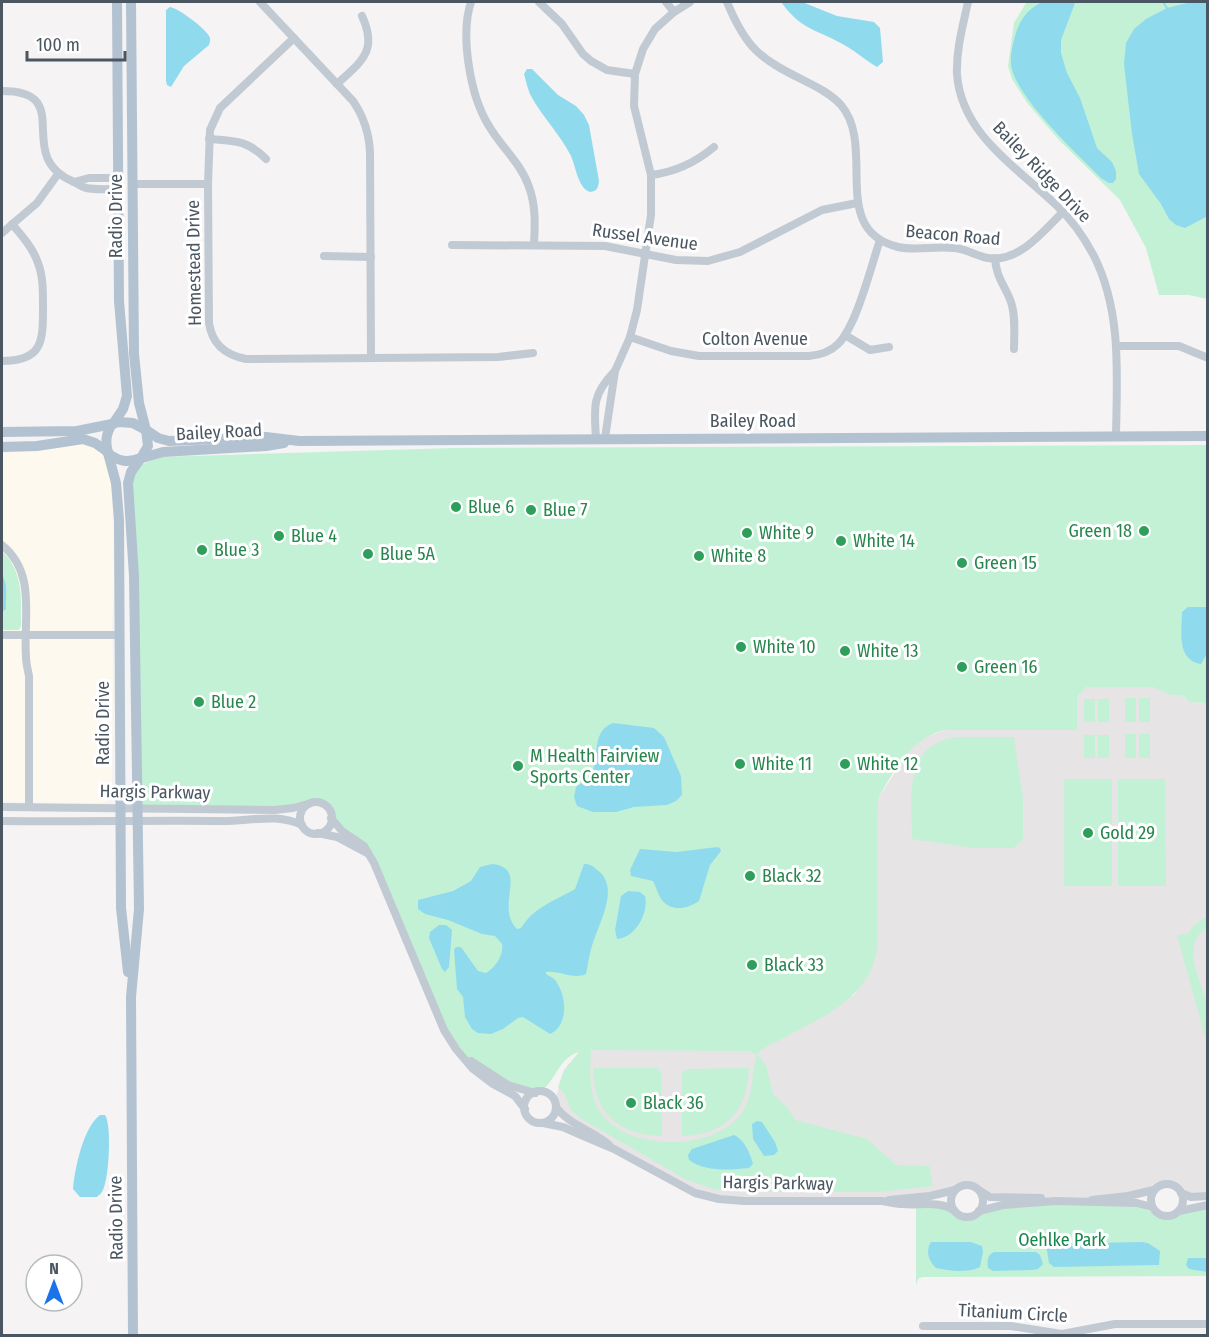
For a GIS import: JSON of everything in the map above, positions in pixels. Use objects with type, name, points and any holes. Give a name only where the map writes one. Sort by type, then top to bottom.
[{"type":"main road","name":"Radio Drive","points":[[113,424],[123,410],[127,396],[119,301],[117,2]]},
{"type":"main road","name":"Radio Drive","points":[[131,2],[134,361],[139,403],[146,430]]},
{"type":"main road","points":[[2,432],[77,431],[130,422],[146,430],[148,446],[142,458],[132,461],[121,461],[95,443],[83,439],[37,446],[2,447]]},
{"type":"main road","points":[[108,452],[106,439],[113,424]]},
{"type":"main road","name":"Bailey Road","points":[[146,430],[158,438],[169,441],[266,437],[299,441],[1208,436]]},
{"type":"main road","name":"Bailey Road","points":[[142,458],[163,452],[266,446],[299,441]]},
{"type":"main road","name":"Radio Drive","points":[[108,452],[116,483],[119,514],[121,908],[131,993]]},
{"type":"main road","name":"Radio Drive","points":[[133,1335],[131,993],[139,909],[134,576],[128,483],[131,471],[142,458]]},
{"type":"street","points":[[260,2],[359,110],[368,131],[371,358]]},
{"type":"street","points":[[471,2],[467,17],[466,40],[477,98],[489,127],[518,164],[528,185],[535,211],[534,246]]},
{"type":"street","points":[[539,2],[562,24],[583,54],[591,61],[607,69],[635,74]]},
{"type":"street","points":[[666,2],[674,12]]},
{"type":"street","points":[[600,438],[615,372],[630,337],[637,310],[651,215],[651,175],[634,106],[635,74],[640,55],[648,39],[674,12],[690,2]]},
{"type":"street","name":"Beacon Road","points":[[727,2],[737,25],[753,48],[774,65],[823,90],[848,114],[857,142],[857,203],[864,222],[880,240],[899,247],[956,248],[995,258],[1018,252],[1063,212]]},
{"type":"street","name":"Bailey Ridge Drive","points":[[968,2],[957,73],[966,111],[973,124],[988,142],[1063,212],[1084,239],[1100,270],[1113,314],[1116,346],[1116,436]]},
{"type":"street","points":[[337,84],[365,56],[369,31],[362,16]]},
{"type":"street","name":"Homestead Drive","points":[[294,39],[220,108],[214,118],[209,139],[209,323],[218,345],[232,355],[246,359],[498,357],[533,353]]},
{"type":"street","points":[[2,91],[24,92],[39,106],[43,116],[47,161],[58,174],[83,188],[118,183]]},
{"type":"street","points":[[209,139],[245,143],[267,159]]},
{"type":"street","points":[[651,175],[681,168],[700,159],[714,147]]},
{"type":"street","points":[[2,233],[37,203],[58,174]]},
{"type":"street","points":[[132,184],[208,184]]},
{"type":"street","name":"Russel Avenue","points":[[452,245],[605,246],[686,262],[718,260],[740,252],[810,215],[833,207],[857,203]]},
{"type":"street","points":[[2,361],[18,361],[29,356],[38,347],[43,333],[40,268],[32,250],[12,224]]},
{"type":"street","points":[[880,240],[845,336],[870,350],[889,347]]},
{"type":"street","points":[[324,256],[370,257]]},
{"type":"street","points":[[995,258],[997,274],[1011,302],[1014,349]]},
{"type":"street","name":"Colton Avenue","points":[[630,337],[670,351],[699,356],[808,356],[833,349],[845,336]]},
{"type":"street","points":[[1116,346],[1179,346],[1208,358]]},
{"type":"street","points":[[600,438],[595,402],[603,384],[615,372]]},
{"type":"street","points":[[2,545],[15,559],[24,579],[26,660],[29,676],[29,807]]},
{"type":"street","points":[[2,635],[119,635]]},
{"type":"street","points":[[367,853],[337,837],[308,832],[302,825],[302,811],[308,804],[316,802],[323,804],[342,831],[364,846],[377,870],[439,1021],[456,1049],[481,1076],[515,1096],[533,1121],[543,1123],[554,1116],[555,1101],[548,1094],[535,1093],[508,1084],[463,1056]]},
{"type":"street","name":"Hargis Parkway","points":[[2,807],[275,810],[308,804]]},
{"type":"street","name":"Hargis Parkway","points":[[2,821],[238,821],[280,818],[302,825]]},
{"type":"street","points":[[318,833],[329,826],[331,818]]},
{"type":"street","points":[[525,1109],[527,1099],[535,1093]]},
{"type":"street","name":"Hargis Parkway","points":[[556,1107],[565,1118],[602,1139],[614,1149]]},
{"type":"street","name":"Hargis Parkway","points":[[543,1123],[563,1127],[614,1149],[695,1193],[719,1199],[882,1201],[946,1205],[954,1210]]},
{"type":"street","points":[[1152,1207],[1151,1198],[1154,1190],[1158,1186],[1168,1184],[1191,1197],[1208,1197]]},
{"type":"street","points":[[1056,1201],[1048,1198],[990,1197],[967,1185],[955,1190],[951,1200],[954,1210],[966,1217],[979,1211],[1004,1205],[1056,1201],[1137,1203],[1152,1207],[1159,1215],[1164,1216],[1208,1205]]},
{"type":"street","name":"Hargis Parkway","points":[[882,1201],[902,1197],[930,1196],[955,1190]]},
{"type":"street","points":[[1088,1201],[1098,1197],[1128,1196],[1154,1190]]},
{"type":"street","points":[[979,1211],[983,1201],[980,1191]]},
{"type":"street","points":[[1179,1211],[1182,1202],[1181,1193]]},
{"type":"street","name":"Titanium Circle","points":[[923,1326],[965,1331],[1011,1326],[1062,1334],[1115,1324],[1208,1324]]},
{"type":"shaded area","points":[[82,444],[94,447],[106,459],[112,484],[114,582],[112,796],[108,801],[102,803],[2,802],[2,453]]},
{"type":"shaded area","points":[[1086,687],[1152,687],[1166,693],[1183,695],[1189,702],[1207,703],[1207,1196],[1181,1193],[1176,1187],[1168,1184],[1154,1190],[1088,1201],[1021,1197],[980,1191],[967,1185],[955,1190],[882,1201],[744,1201],[695,1193],[614,1149],[556,1107],[555,1101],[562,1076],[568,1065],[581,1052],[593,1050],[736,1050],[757,1054],[766,1046],[795,1032],[854,995],[867,977],[876,955],[878,799],[908,752],[928,736],[946,730],[1076,730],[1077,697]]},
{"type":"green space","points":[[1207,2],[1207,299],[1189,295],[1159,295],[1146,248],[1120,200],[1059,140],[1028,104],[1012,79],[1008,66],[1014,23],[1026,3]]},
{"type":"green space","name":"M Health Fairview Sports Center","points":[[1207,445],[1207,703],[1189,702],[1183,695],[1171,695],[1152,687],[1086,687],[1077,697],[1077,730],[946,730],[923,739],[897,766],[878,799],[877,949],[873,966],[855,993],[842,1004],[757,1054],[766,1065],[773,1094],[788,1108],[795,1120],[867,1139],[896,1165],[929,1166],[933,1186],[878,1192],[740,1192],[714,1189],[687,1180],[580,1118],[571,1110],[564,1093],[558,1087],[564,1070],[579,1052],[565,1060],[548,1085],[535,1093],[508,1085],[456,1049],[374,863],[331,818],[324,805],[138,808],[128,488],[134,468],[159,457],[454,448]],"holes":[[[591,1050],[750,1051],[757,1055],[745,1108],[727,1127],[710,1136],[691,1141],[670,1142],[630,1135],[613,1126],[601,1113],[594,1098],[591,1083]]]},
{"type":"green space","points":[[2,551],[14,568],[20,586],[21,626],[19,630],[2,630]]},
{"type":"green space","points":[[1125,698],[1136,698],[1136,722],[1125,722]]},
{"type":"green space","points":[[1139,698],[1150,698],[1150,722],[1139,722]]},
{"type":"green space","points":[[1084,699],[1095,699],[1095,722],[1084,722]]},
{"type":"green space","points":[[1098,699],[1109,699],[1109,722],[1098,722]]},
{"type":"green space","points":[[1125,734],[1136,734],[1136,758],[1125,758]]},
{"type":"green space","points":[[1139,734],[1150,734],[1150,758],[1139,758]]},
{"type":"green space","points":[[1084,735],[1095,735],[1095,758],[1084,758]]},
{"type":"green space","points":[[1098,735],[1109,735],[1109,758],[1098,758]]},
{"type":"green space","points":[[958,737],[1014,737],[1023,799],[1023,839],[1014,848],[974,848],[912,839],[912,790],[914,774],[919,761],[927,750],[940,742]]},
{"type":"green space","name":"Gold 29","points":[[1064,779],[1112,779],[1112,886],[1064,886]]},
{"type":"green space","points":[[1118,779],[1165,779],[1166,886],[1118,886]]},
{"type":"green space","points":[[1207,916],[1207,927],[1194,944],[1193,953],[1207,1005],[1207,1044],[1177,935],[1187,934]]},
{"type":"green space","name":"Black 36","points":[[593,1068],[657,1068],[661,1072],[662,1136],[633,1131],[621,1126],[611,1118],[603,1109],[598,1097]]},
{"type":"green space","points":[[749,1068],[744,1097],[731,1118],[710,1131],[682,1136],[682,1073],[687,1069]]},
{"type":"green space","name":"Oehlke Park","points":[[1050,1204],[1136,1205],[1165,1218],[1207,1206],[1207,1276],[922,1277],[918,1279],[916,1285],[916,1206],[947,1209],[965,1219],[998,1208]]},
{"type":"water","points":[[781,2],[802,2],[837,16],[874,22],[880,28],[883,62],[877,67],[836,40],[810,29],[796,19]]},
{"type":"water","points":[[1042,2],[1075,3],[1061,40],[1061,53],[1067,73],[1080,98],[1097,148],[1112,162],[1116,171],[1116,179],[1113,183],[1101,178],[1048,124],[1022,91],[1014,76],[1011,57],[1017,30],[1032,8]]},
{"type":"water","points":[[1191,2],[1207,2],[1208,216],[1185,228],[1169,219],[1139,174],[1124,64],[1126,43],[1134,29],[1146,19],[1167,8]]},
{"type":"water","points":[[170,7],[207,32],[210,40],[209,45],[184,66],[171,87],[166,81],[166,10]]},
{"type":"water","points":[[527,69],[532,69],[558,95],[576,106],[584,115],[589,125],[599,181],[595,191],[590,192],[583,186],[567,148],[531,96],[524,74]]},
{"type":"water","points":[[2,575],[5,583],[6,609],[2,612]]},
{"type":"water","points":[[1188,607],[1207,607],[1207,654],[1201,664],[1187,657],[1182,644],[1182,612]]},
{"type":"water","points":[[613,723],[654,728],[664,737],[681,776],[682,795],[676,801],[667,805],[634,807],[616,812],[593,812],[577,806],[574,797],[576,787],[592,773],[599,737],[606,727]]},
{"type":"water","points":[[717,847],[721,851],[710,865],[699,901],[690,906],[675,908],[666,904],[653,881],[631,876],[630,870],[640,849],[677,852]]},
{"type":"water","points":[[492,864],[503,867],[509,873],[511,880],[509,910],[511,920],[517,929],[521,928],[538,909],[575,889],[584,864],[595,868],[604,876],[608,895],[606,906],[591,949],[586,974],[576,976],[546,972],[556,981],[564,1004],[560,1025],[550,1034],[523,1017],[491,1034],[478,1033],[472,1029],[465,1017],[463,997],[457,989],[454,950],[456,947],[461,947],[478,971],[486,973],[498,961],[502,952],[502,944],[495,936],[482,934],[448,920],[425,914],[418,909],[418,900],[453,891],[471,881],[480,867]]},
{"type":"water","points":[[628,891],[640,892],[645,896],[645,910],[635,929],[624,938],[617,939],[615,930],[621,896]]},
{"type":"water","points":[[439,925],[446,925],[452,930],[449,967],[445,972],[429,938],[430,932]]},
{"type":"water","points":[[100,1115],[105,1115],[108,1129],[109,1152],[105,1184],[97,1197],[80,1197],[73,1189],[78,1160],[89,1129]]},
{"type":"water","points":[[757,1121],[762,1122],[775,1142],[778,1151],[774,1155],[764,1156],[753,1139],[752,1124]]},
{"type":"water","points":[[734,1135],[744,1143],[748,1151],[753,1164],[749,1168],[726,1170],[702,1167],[689,1160],[688,1155],[692,1149]]},
{"type":"water","points":[[931,1242],[971,1242],[982,1246],[980,1267],[964,1271],[936,1268],[929,1256],[928,1249]]},
{"type":"water","points":[[1142,1242],[1160,1251],[1159,1265],[1054,1267],[1049,1263],[1046,1245],[1050,1244]]},
{"type":"water","points":[[994,1252],[1036,1252],[1040,1255],[1043,1264],[1038,1269],[1032,1270],[993,1271],[988,1268],[988,1261]]},
{"type":"water","points":[[1188,1258],[1207,1258],[1207,1272],[1189,1269],[1186,1265]]},
{"type":"waterway","points":[[1163,2],[1167,8]]},
{"type":"place","name":"Blue 6","points":[[456,507]]},
{"type":"place","name":"Blue 7","points":[[531,510]]},
{"type":"place","name":"Green 18","points":[[1144,531]]},
{"type":"place","name":"White 9","points":[[747,533]]},
{"type":"place","name":"Blue 4","points":[[279,536]]},
{"type":"place","name":"White 14","points":[[841,541]]},
{"type":"place","name":"Blue 3","points":[[202,550]]},
{"type":"place","name":"Blue 5A","points":[[368,554]]},
{"type":"place","name":"White 8","points":[[699,556]]},
{"type":"place","name":"Green 15","points":[[962,563]]},
{"type":"place","name":"White 10","points":[[741,647]]},
{"type":"place","name":"White 13","points":[[845,651]]},
{"type":"place","name":"Green 16","points":[[962,667]]},
{"type":"place","name":"Blue 2","points":[[199,702]]},
{"type":"place","name":"White 11","points":[[740,764]]},
{"type":"place","name":"White 12","points":[[845,764]]},
{"type":"place","name":"M Health Fairview Sports Center","points":[[518,766]]},
{"type":"place","name":"Gold 29","points":[[1088,833]]},
{"type":"place","name":"Black 32","points":[[750,876]]},
{"type":"place","name":"Black 33","points":[[752,965]]},
{"type":"place","name":"Black 36","points":[[631,1103]]}]
